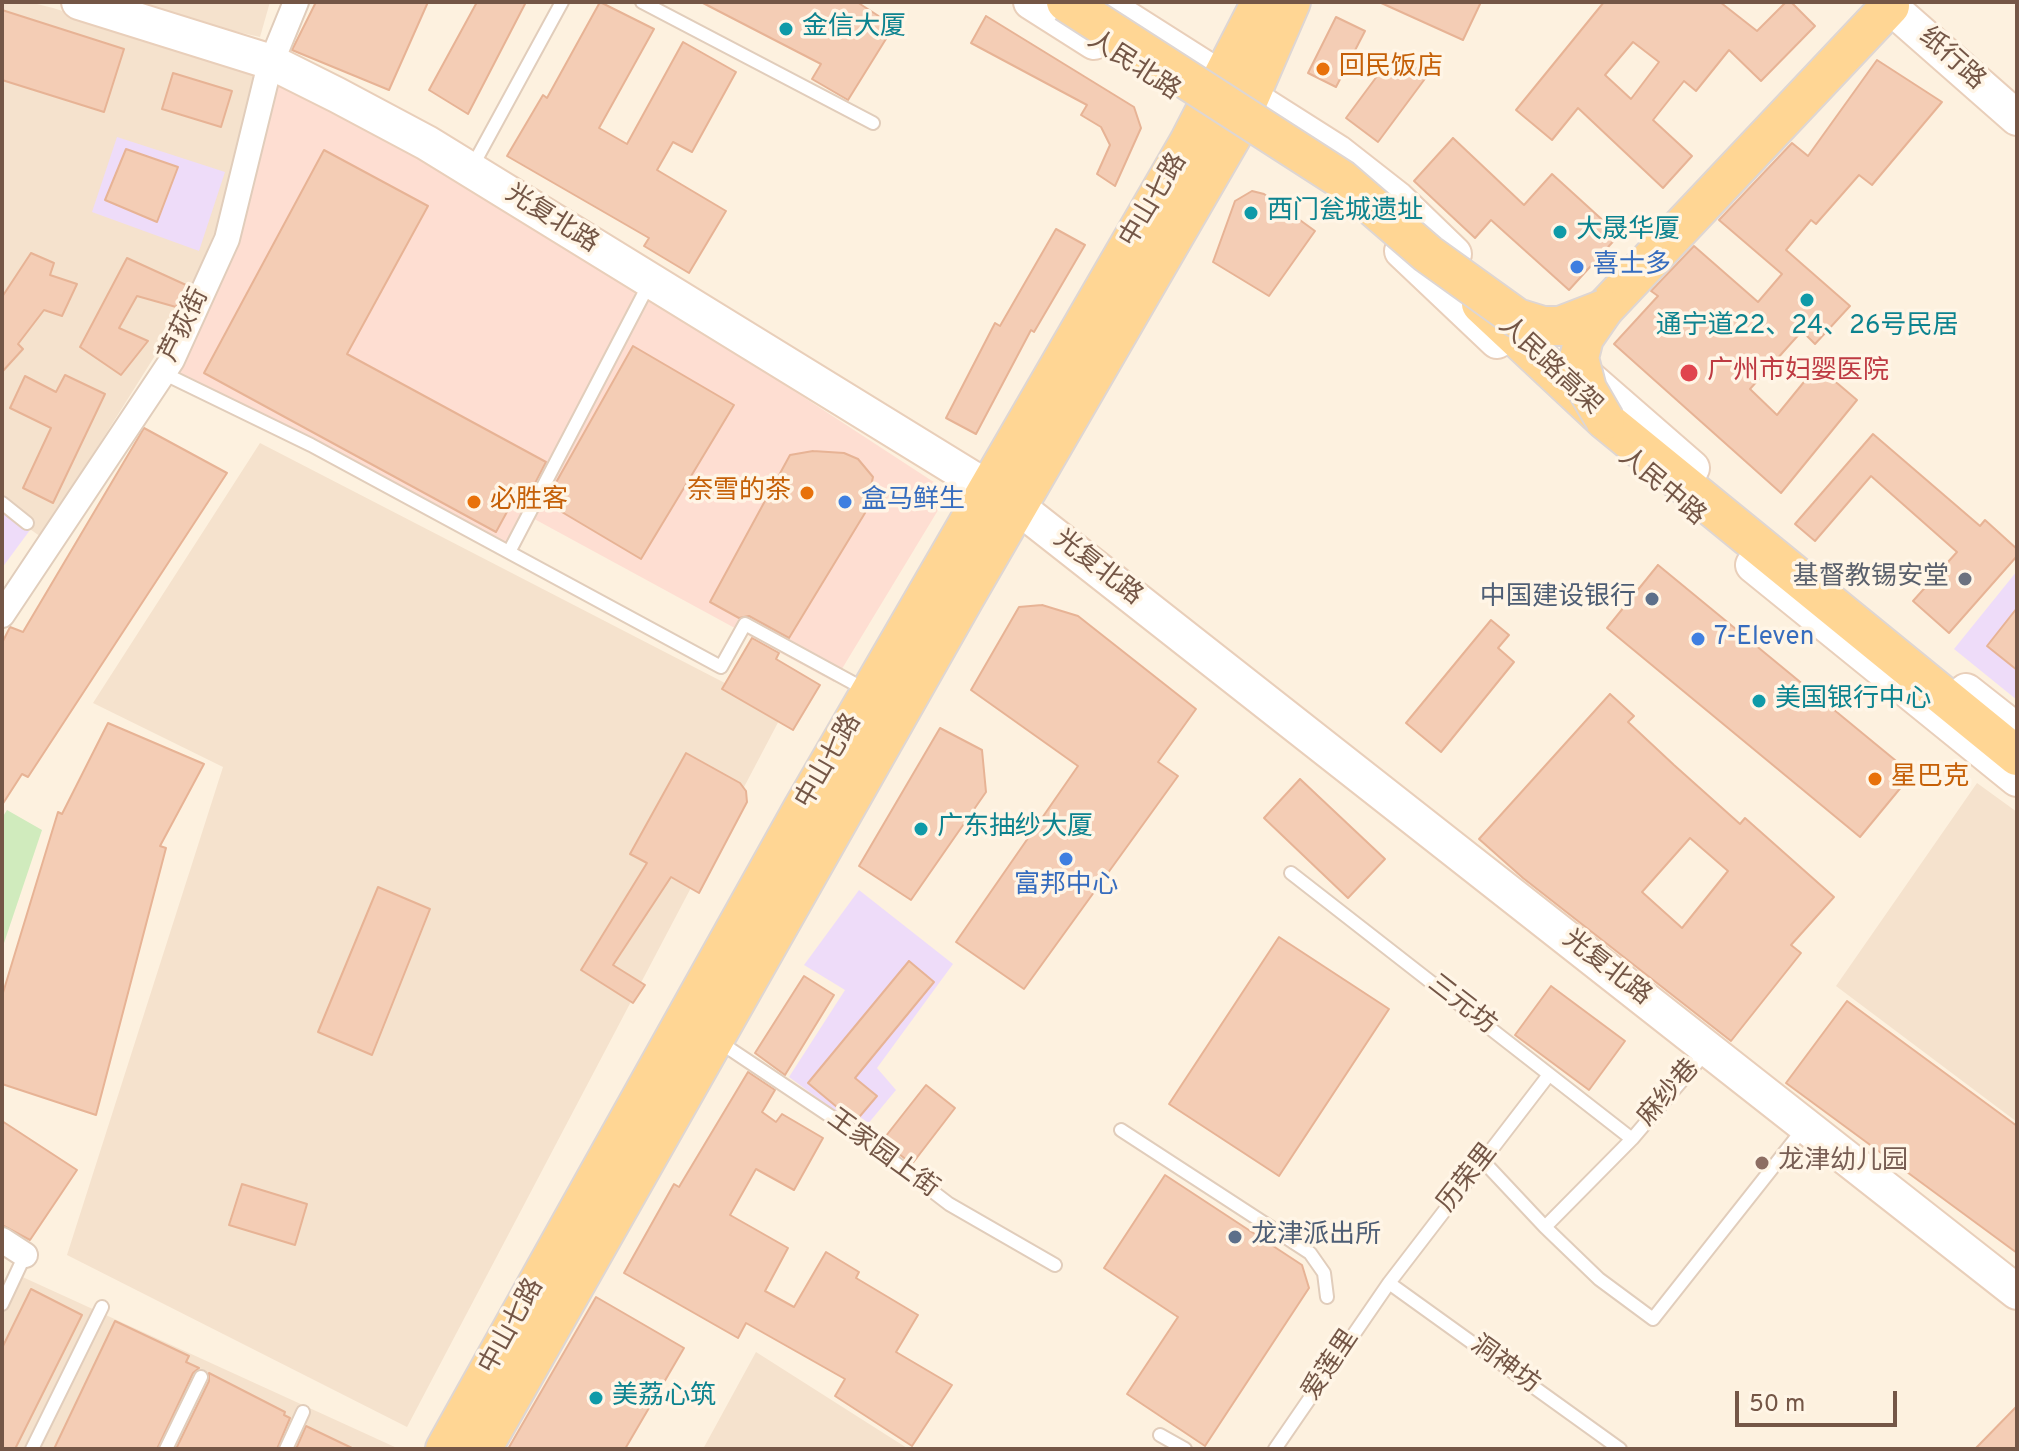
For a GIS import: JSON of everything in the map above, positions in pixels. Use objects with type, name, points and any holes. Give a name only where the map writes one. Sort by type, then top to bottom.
[{"type":"main road","name":"人民路高架","points":[[1066,2],[1332,172],[1372,202],[1605,420],[2017,756]]},
{"type":"main road","points":[[1237,88],[1261,2]]},
{"type":"main road","points":[[1237,88],[1291,2]]},
{"type":"main road","points":[[1605,420],[1587,389],[1579,358],[1584,338],[1604,309],[1890,3]]},
{"type":"main road","name":"中山七路","points":[[482,1449],[714,1038],[1002,498],[1237,88]]},
{"type":"main road","points":[[1428,254],[1517,318],[1543,326],[1560,326],[1604,309]]},
{"type":"main road","name":"中山七路","points":[[445,1449],[870,692],[1002,498]]},
{"type":"street","name":"光复北路","points":[[79,2],[271,62],[470,170],[1002,498],[2017,1292]]},
{"type":"street","name":"芦荻街","points":[[2,615],[163,373],[227,239],[271,62],[296,2]]},
{"type":"street","name":"人民北路","points":[[1031,2],[1220,122]]},
{"type":"street","name":"人民北路","points":[[1101,2],[1237,88]]},
{"type":"street","name":"纸行路","points":[[1890,3],[2017,118]]},
{"type":"street","name":"人民中路","points":[[1237,88],[1369,176],[1627,412],[2017,731]]},
{"type":"street","name":"人民中路","points":[[1220,122],[1321,186],[1382,233],[1576,416],[2017,779]]},
{"type":"street","points":[[2,1240],[25,1255]]},
{"type":"lane","points":[[470,170],[562,2]]},
{"type":"lane","points":[[642,2],[873,123]]},
{"type":"lane","points":[[509,552],[651,281]]},
{"type":"lane","points":[[163,373],[311,445],[721,667],[745,624],[870,692]]},
{"type":"lane","points":[[2,503],[27,523]]},
{"type":"lane","name":"三元坊","points":[[1291,873],[1632,1139]]},
{"type":"lane","name":"王家园上街","points":[[714,1038],[863,1138],[949,1204],[1055,1265]]},
{"type":"lane","name":"麻纱巷","points":[[1545,1227],[1632,1139],[1708,1050]]},
{"type":"lane","name":"历荣里","points":[[1389,1283],[1548,1076]]},
{"type":"lane","points":[[1483,1161],[1599,1279],[1653,1319],[1805,1127]]},
{"type":"lane","points":[[1121,1130],[1310,1253],[1324,1273],[1327,1297]]},
{"type":"lane","points":[[2,1304],[25,1255]]},
{"type":"lane","name":"爱莲里","points":[[1275,1449],[1389,1283]]},
{"type":"lane","name":"洞神坊","points":[[1389,1283],[1620,1449]]},
{"type":"lane","points":[[32,1449],[102,1307]]},
{"type":"lane","points":[[166,1449],[201,1377]]},
{"type":"lane","points":[[286,1449],[303,1412]]},
{"type":"lane","points":[[1160,1435],[1185,1449]]},
{"type":"shaded area","points":[[2,2],[29,2],[53,8],[258,72],[222,215],[178,319],[41,537],[2,509]]},
{"type":"shaded area","points":[[105,2],[270,2],[260,37]]},
{"type":"shaded area","points":[[279,79],[457,171],[949,492],[834,682],[527,515],[507,548],[172,374],[239,236]]},
{"type":"shaded area","points":[[117,137],[225,172],[199,251],[92,212]]},
{"type":"shaded area","points":[[260,443],[783,713],[407,1427],[67,1255],[223,767],[93,703]]},
{"type":"shaded area","points":[[2,509],[30,530],[2,568]]},
{"type":"shaded area","points":[[2017,571],[2017,700],[1954,649]]},
{"type":"shaded area","points":[[1977,783],[2017,812],[2017,1122],[1836,986]]},
{"type":"shaded area","points":[[859,890],[953,964],[877,1068],[896,1090],[862,1131],[789,1077],[845,990],[804,965]]},
{"type":"shaded area","points":[[16,1274],[397,1448],[2,1449],[2,1304]]},
{"type":"shaded area","points":[[756,1352],[907,1448],[703,1449]]},
{"type":"green space","points":[[7,810],[42,830],[2,949],[2,818]]},
{"type":"building","points":[[316,2],[428,2],[389,90],[292,50]]},
{"type":"building","points":[[477,2],[526,2],[468,114],[429,90]]},
{"type":"building","points":[[600,2],[654,29],[599,128],[627,144],[683,42],[736,72],[692,152],[673,142],[657,170],[726,211],[689,273],[644,246],[649,238],[507,156],[543,95],[547,98]]},
{"type":"building","points":[[701,2],[857,2],[894,26],[848,100],[812,79],[821,64]]},
{"type":"building","points":[[1379,2],[1481,2],[1463,40]]},
{"type":"building","points":[[1604,2],[1720,2],[1757,31],[1786,2],[1791,2],[1815,26],[1761,81],[1729,50],[1696,91],[1684,81],[1653,120],[1692,156],[1663,188],[1578,108],[1552,140],[1516,110]],"holes":[[[1633,42],[1659,62],[1631,99],[1605,75]]]},
{"type":"building","points":[[2,10],[124,49],[104,112],[2,80]]},
{"type":"building","points":[[986,16],[1134,107],[1141,128],[1115,186],[1097,174],[1110,145],[1101,127],[1081,115],[1087,105],[971,43]]},
{"type":"building","points":[[1336,17],[1365,31],[1336,87],[1308,73]]},
{"type":"building","points":[[1395,52],[1427,76],[1378,142],[1346,118]]},
{"type":"building","points":[[1877,60],[1942,102],[1872,185],[1859,175],[1816,224],[1811,220],[1786,250],[1850,306],[1815,344],[1802,331],[1750,389],[1777,415],[1817,366],[1857,400],[1781,493],[1614,344],[1658,296],[1651,291],[1694,246],[1758,302],[1782,274],[1719,220],[1792,143],[1808,156]]},
{"type":"building","points":[[173,73],[232,91],[221,127],[162,109]]},
{"type":"building","points":[[1453,138],[1524,205],[1552,174],[1619,235],[1569,290],[1491,220],[1475,238],[1414,181]]},
{"type":"building","points":[[126,149],[178,167],[157,222],[105,200]]},
{"type":"building","points":[[324,150],[428,206],[347,354],[546,462],[530,493],[520,488],[496,532],[204,373]]},
{"type":"building","name":"西门瓮城遗址","points":[[1252,191],[1264,194],[1315,231],[1269,296],[1213,262],[1235,201]]},
{"type":"building","points":[[1056,229],[1085,245],[1034,332],[1031,330],[976,434],[946,418],[995,323],[1000,326]]},
{"type":"building","points":[[31,253],[54,263],[50,275],[77,284],[62,316],[44,310],[18,344],[23,349],[2,372],[2,297]]},
{"type":"building","points":[[127,258],[186,285],[176,307],[137,296],[119,328],[148,341],[121,375],[80,347]]},
{"type":"building","points":[[633,346],[734,405],[641,559],[545,502]]},
{"type":"building","points":[[65,375],[105,394],[53,503],[23,488],[51,428],[10,408],[25,376],[56,392]]},
{"type":"building","points":[[144,428],[227,473],[28,777],[22,774],[2,805],[2,643],[10,627],[23,632]]},
{"type":"building","points":[[1873,434],[1980,526],[1985,520],[2017,549],[2017,556],[1949,633],[1913,601],[1957,552],[1871,476],[1815,541],[1795,524]]},
{"type":"building","points":[[813,451],[844,453],[858,459],[873,477],[865,513],[789,638],[749,616],[739,618],[710,602],[790,455]]},
{"type":"building","name":"美国银行中心","points":[[1658,565],[1912,774],[1860,837],[1607,628]]},
{"type":"building","name":"富邦中心","points":[[1042,605],[1078,616],[1196,709],[1158,762],[1178,776],[1024,989],[956,942],[1078,766],[971,690],[1019,607]]},
{"type":"building","points":[[2017,608],[2017,670],[1987,646]]},
{"type":"building","points":[[1491,620],[1509,635],[1498,648],[1514,662],[1441,752],[1406,723]]},
{"type":"building","points":[[752,638],[779,653],[776,659],[820,685],[793,730],[722,689]]},
{"type":"building","points":[[1610,694],[1634,716],[1628,722],[1674,765],[1740,824],[1745,818],[1834,897],[1791,945],[1801,953],[1731,1041],[1523,878],[1479,839]],"holes":[[[1690,838],[1728,871],[1682,928],[1642,892]]]},
{"type":"building","points":[[108,723],[204,764],[160,846],[166,848],[96,1115],[2,1084],[2,996],[58,812],[62,814]]},
{"type":"building","name":"广东抽纱大厦","points":[[940,728],[982,750],[986,792],[911,900],[859,866]]},
{"type":"building","points":[[686,753],[740,783],[746,791],[747,802],[699,893],[671,877],[613,965],[645,985],[633,1003],[581,970],[647,863],[630,854]]},
{"type":"building","points":[[1300,779],[1385,859],[1348,898],[1264,818]]},
{"type":"building","points":[[378,887],[430,909],[372,1055],[318,1032]]},
{"type":"building","points":[[1279,937],[1389,1009],[1279,1176],[1169,1104]]},
{"type":"building","points":[[909,961],[934,982],[855,1078],[877,1096],[855,1122],[808,1083]]},
{"type":"building","points":[[804,976],[834,995],[785,1075],[755,1053]]},
{"type":"building","points":[[1551,986],[1625,1041],[1589,1090],[1515,1035]]},
{"type":"building","points":[[1847,1001],[2017,1126],[2017,1253],[1786,1083]]},
{"type":"building","points":[[748,1072],[775,1090],[762,1112],[776,1122],[782,1114],[823,1138],[794,1190],[756,1169],[730,1215],[788,1248],[765,1291],[794,1307],[826,1252],[859,1272],[856,1278],[918,1315],[896,1352],[952,1385],[912,1446],[835,1396],[845,1379],[746,1323],[738,1338],[624,1273],[674,1184],[679,1187]]},
{"type":"building","points":[[926,1085],[955,1108],[912,1164],[882,1141]]},
{"type":"building","points":[[2,1121],[77,1170],[30,1240],[2,1225]]},
{"type":"building","points":[[1165,1175],[1302,1265],[1309,1288],[1205,1446],[1127,1394],[1178,1317],[1104,1268]]},
{"type":"building","points":[[242,1184],[307,1204],[295,1245],[229,1225]]},
{"type":"building","points":[[31,1289],[82,1315],[15,1449],[2,1449],[2,1348]]},
{"type":"building","name":"美荔心筑","points":[[596,1297],[684,1348],[625,1449],[508,1449]]},
{"type":"building","points":[[115,1321],[189,1356],[186,1362],[199,1368],[193,1373],[157,1449],[54,1449]]},
{"type":"building","points":[[209,1373],[285,1412],[284,1415],[290,1418],[277,1449],[176,1449],[209,1381]]},
{"type":"building","points":[[2017,1406],[2017,1449],[1975,1449]]},
{"type":"building","points":[[306,1426],[354,1449],[296,1449]]},
{"type":"place","name":"金信大厦","points":[[786,29]]},
{"type":"place","name":"回民饭店","points":[[1323,69]]},
{"type":"place","name":"西门瓮城遗址","points":[[1251,213]]},
{"type":"place","name":"大晟华厦","points":[[1560,232]]},
{"type":"place","name":"喜士多","points":[[1577,267]]},
{"type":"place","name":"通宁道22、24、26号民居","points":[[1807,300]]},
{"type":"place","name":"广州市妇婴医院","points":[[1689,373]]},
{"type":"place","name":"奈雪的茶","points":[[807,493]]},
{"type":"place","name":"必胜客","points":[[474,502]]},
{"type":"place","name":"盒马鲜生","points":[[845,502]]},
{"type":"place","name":"基督教锡安堂","points":[[1965,579]]},
{"type":"place","name":"中国建设银行","points":[[1652,599]]},
{"type":"place","name":"7-Eleven","points":[[1698,639]]},
{"type":"place","name":"美国银行中心","points":[[1759,701]]},
{"type":"place","name":"星巴克","points":[[1875,779]]},
{"type":"place","name":"广东抽纱大厦","points":[[921,829]]},
{"type":"place","name":"富邦中心","points":[[1066,859]]},
{"type":"place","name":"龙津幼儿园","points":[[1762,1163]]},
{"type":"place","name":"龙津派出所","points":[[1235,1237]]},
{"type":"place","name":"美荔心筑","points":[[596,1398]]}]
